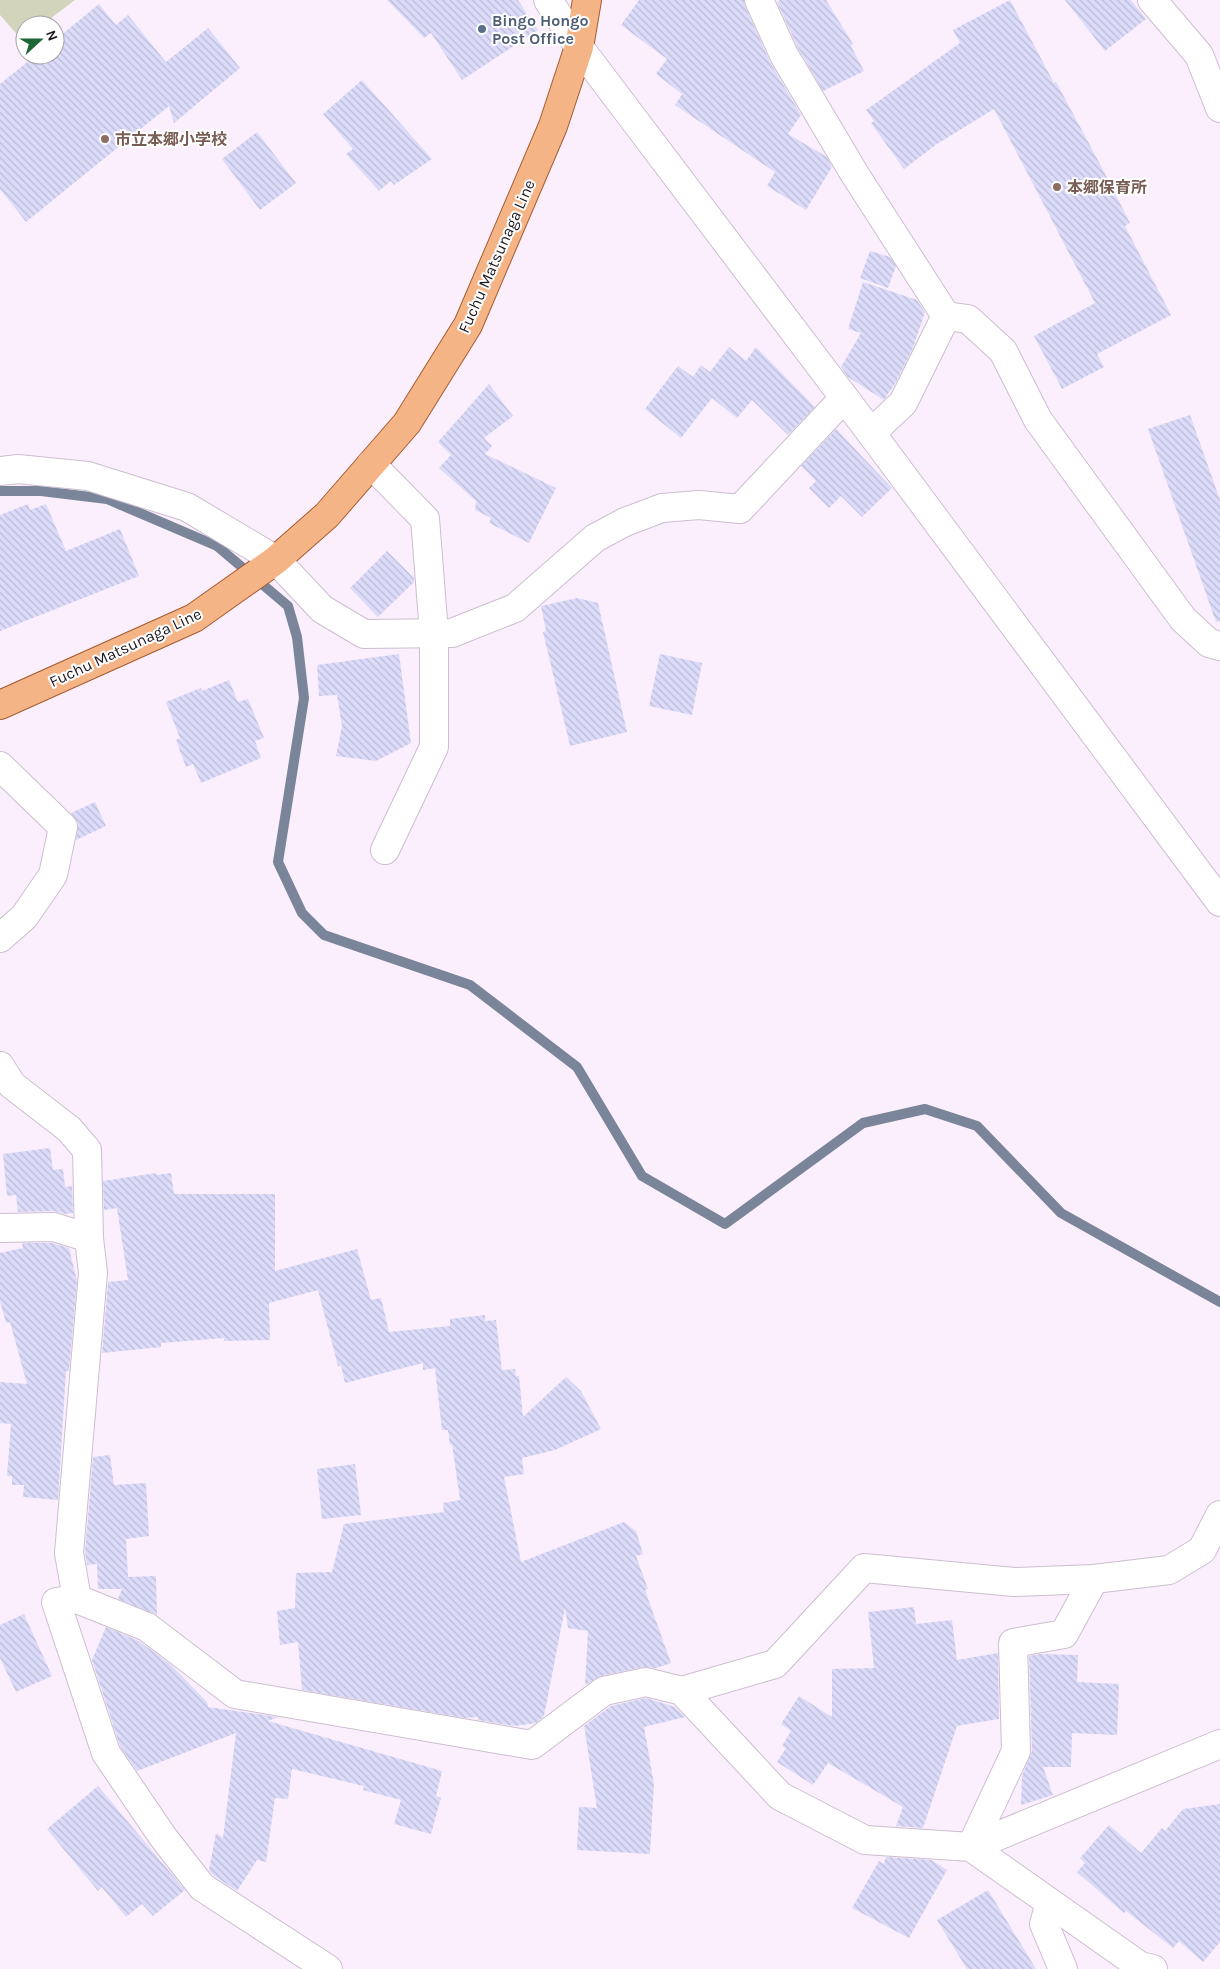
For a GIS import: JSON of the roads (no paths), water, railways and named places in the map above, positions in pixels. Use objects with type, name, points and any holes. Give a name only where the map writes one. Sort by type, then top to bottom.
[{"type":"main road","name":"Fuchu Matsunaga Line","points":[[0,705],[194,618],[276,560],[327,515],[407,423],[468,325],[553,126],[579,47],[587,0]]},
{"type":"street","points":[[548,0],[579,47],[871,433],[1220,902]]},
{"type":"street","points":[[759,0],[784,55],[854,173],[946,316],[968,319],[1003,351],[1038,420],[1183,619],[1209,643],[1220,646]]},
{"type":"street","points":[[1152,0],[1199,55],[1220,108]]},
{"type":"street","points":[[871,433],[903,403],[946,316]]},
{"type":"street","points":[[0,471],[18,470],[88,476],[186,507],[276,560],[322,609],[364,634],[452,633],[514,608],[595,538],[625,522],[662,508],[699,505],[740,509],[844,398]]},
{"type":"street","points":[[371,464],[425,519],[434,634],[434,747],[385,850]]},
{"type":"street","points":[[0,766],[62,827],[53,875],[24,917],[0,938]]},
{"type":"street","points":[[0,1066],[12,1085],[69,1129],[88,1150],[89,1238],[93,1273],[69,1553],[77,1599]]},
{"type":"street","points":[[0,1228],[54,1227],[89,1238]]},
{"type":"street","points":[[328,1969],[202,1887],[164,1837],[106,1753],[56,1602],[77,1599],[147,1627],[235,1694],[532,1745],[604,1691],[646,1682],[682,1691],[775,1664],[864,1568],[1014,1582],[1094,1579],[1169,1570],[1202,1550],[1220,1515]]},
{"type":"street","points":[[970,1847],[1016,1751],[1013,1644],[1064,1634],[1094,1579]]},
{"type":"street","points":[[682,1691],[780,1796],[866,1840],[970,1847],[1220,1744]]},
{"type":"street","points":[[970,1847],[1140,1966],[1153,1969]]},
{"type":"street","points":[[1050,1903],[1044,1924],[1063,1969]]},
{"type":"waterway","points":[[0,491],[41,491],[107,499],[217,546],[288,606],[297,637],[304,698],[278,862],[302,913],[324,935],[470,985],[577,1067],[642,1176],[725,1224],[863,1123],[925,1109],[977,1126],[1061,1213],[1220,1302]]},
{"type":"place","name":"Bingo Hongo Post Office","points":[[482,29]]},
{"type":"place","name":"市立本郷小学校","points":[[105,139]]},
{"type":"place","name":"本郷保育所","points":[[1057,187]]}]
